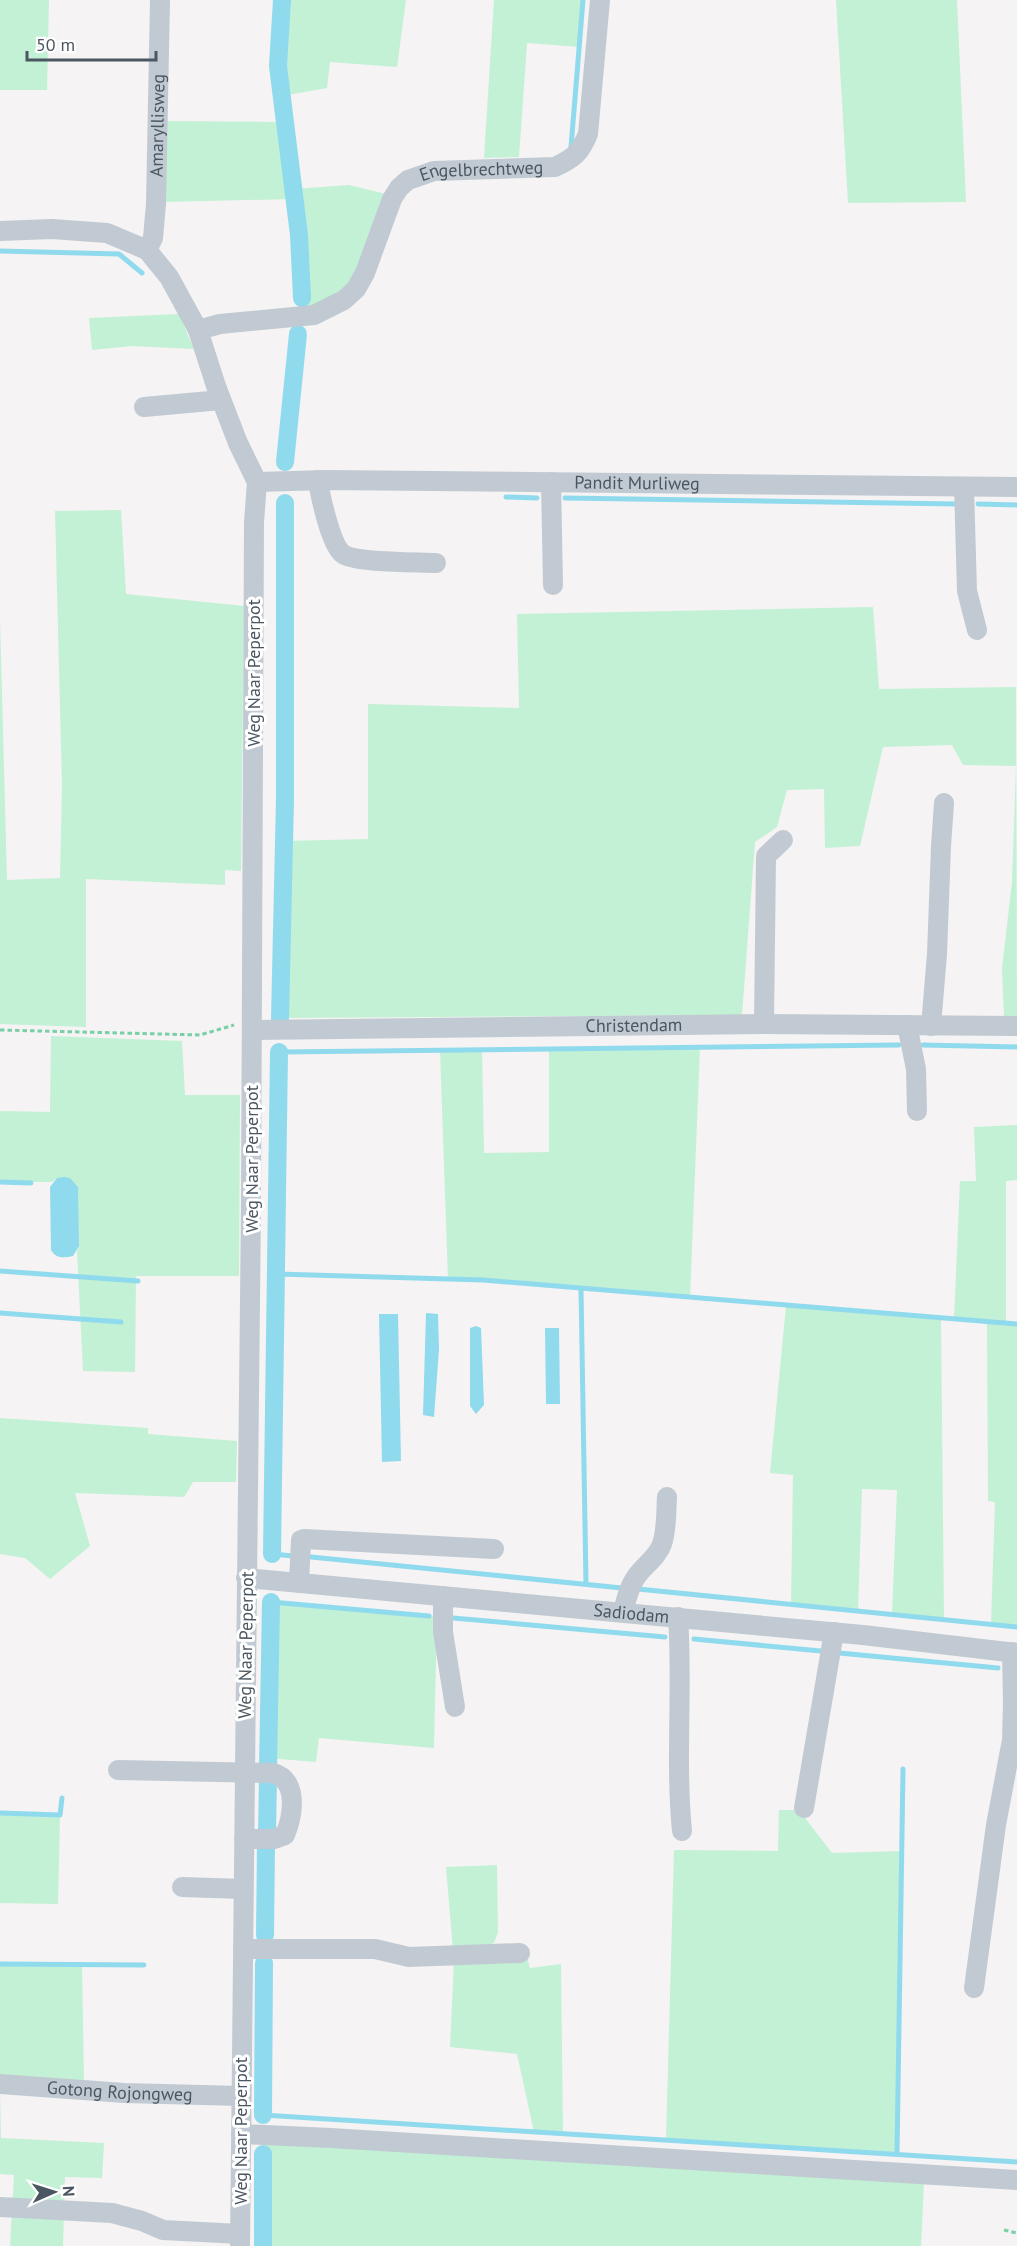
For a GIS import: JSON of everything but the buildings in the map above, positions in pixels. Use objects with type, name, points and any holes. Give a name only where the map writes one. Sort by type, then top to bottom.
[{"type":"street","name":"Amaryllisweg","points":[[147,250],[153,238],[156,204],[160,0]]},
{"type":"street","name":"Engelbrechtweg","points":[[198,330],[220,324],[314,315],[344,300],[356,289],[365,273],[392,199],[408,180],[434,171],[555,167],[570,160],[582,149],[588,134],[600,0]]},
{"type":"street","points":[[0,231],[52,229],[107,233],[147,250],[170,277],[198,330],[221,400],[257,482]]},
{"type":"street","points":[[144,407],[221,400]]},
{"type":"street","points":[[318,480],[320,498],[336,545],[344,554],[357,558],[436,563]]},
{"type":"street","name":"Pandit Murliweg","points":[[257,482],[318,480],[1017,487]]},
{"type":"street","name":"Weg Naar Peperpot","points":[[240,2240],[252,1024],[254,522],[257,482]]},
{"type":"street","points":[[551,482],[553,585]]},
{"type":"street","points":[[964,486],[967,591],[977,630]]},
{"type":"street","points":[[931,1026],[944,803]]},
{"type":"street","points":[[764,1024],[766,856],[783,840]]},
{"type":"street","name":"Christendam","points":[[252,1024],[1017,1026]]},
{"type":"street","points":[[907,1025],[916,1069],[917,1112]]},
{"type":"street","points":[[623,1612],[636,1577],[654,1558],[662,1544],[666,1525],[667,1497]]},
{"type":"street","points":[[299,1583],[300,1540],[304,1539],[494,1549]]},
{"type":"street","name":"Sadiodam","points":[[246,1578],[834,1632],[1014,1653]]},
{"type":"street","points":[[443,1596],[443,1632],[456,1707]]},
{"type":"street","points":[[678,1617],[681,1656],[678,1791],[682,1831]]},
{"type":"street","points":[[804,1808],[834,1632]]},
{"type":"street","points":[[974,1988],[996,1825],[1012,1740],[1014,1653]]},
{"type":"street","points":[[118,1770],[280,1774],[290,1786],[289,1826],[285,1835],[274,1839],[244,1839]]},
{"type":"street","points":[[182,1887],[243,1889]]},
{"type":"street","points":[[243,1949],[375,1949],[409,1957],[520,1953]]},
{"type":"street","name":"Gotong Rojongweg","points":[[0,2084],[124,2093],[241,2096]]},
{"type":"street","points":[[241,2134],[342,2138],[1017,2180]]},
{"type":"street","points":[[0,2207],[112,2213],[142,2221],[163,2230],[240,2240]]},
{"type":"path","points":[[0,1030],[200,1035],[252,1024]]},
{"type":"path","points":[[1004,2230],[1017,2233]]},
{"type":"green space","points":[[0,0],[49,0],[47,90],[0,90]]},
{"type":"green space","points":[[282,0],[406,0],[397,67],[330,62],[327,88],[282,96],[278,66]]},
{"type":"green space","points":[[494,0],[583,0],[580,47],[527,43],[519,157],[484,158]]},
{"type":"green space","points":[[836,0],[957,0],[966,202],[848,203]]},
{"type":"green space","points":[[164,121],[285,122],[294,189],[349,185],[386,194],[354,281],[339,297],[301,310],[302,269],[294,199],[162,202]]},
{"type":"green space","points":[[179,314],[194,349],[132,346],[92,350],[89,318]]},
{"type":"green space","points":[[121,510],[126,594],[244,606],[241,871],[225,870],[225,885],[86,879],[86,1027],[0,1024],[0,618],[7,880],[60,878],[62,785],[55,511]]},
{"type":"green space","points":[[873,607],[879,689],[1016,687],[1017,1018],[1004,1018],[1002,968],[1012,882],[1016,766],[963,765],[952,745],[883,747],[860,846],[825,848],[824,789],[787,790],[777,827],[755,842],[742,1015],[280,1018],[284,841],[368,839],[368,704],[519,708],[517,614]]},
{"type":"green space","points":[[51,1036],[182,1041],[185,1095],[240,1095],[239,1276],[136,1276],[135,1372],[83,1371],[77,1251],[79,1246],[57,1178],[52,1182],[0,1182],[0,1111],[50,1112]]},
{"type":"green space","points":[[700,1047],[690,1298],[448,1279],[440,1050],[482,1049],[484,1153],[549,1152],[549,1048]]},
{"type":"green space","points":[[1017,1125],[1017,1180],[1006,1181],[1006,1323],[1017,1324],[1017,1627],[991,1624],[995,1502],[988,1501],[987,1322],[954,1320],[960,1181],[976,1181],[974,1127]]},
{"type":"green space","points":[[786,1306],[941,1319],[944,1620],[892,1614],[897,1490],[862,1489],[858,1611],[791,1604],[793,1475],[770,1473]]},
{"type":"green space","points":[[0,1418],[148,1428],[148,1434],[237,1441],[236,1482],[193,1482],[184,1497],[75,1493],[90,1546],[50,1579],[25,1558],[0,1554]]},
{"type":"green space","points":[[274,1603],[437,1616],[434,1748],[319,1738],[316,1762],[268,1758]]},
{"type":"green space","points":[[779,1810],[799,1810],[832,1853],[902,1851],[897,2154],[666,2140],[674,1850],[778,1851]]},
{"type":"green space","points":[[0,1813],[60,1815],[58,1904],[0,1903]]},
{"type":"green space","points":[[497,1865],[498,1932],[495,1941],[490,1946],[453,1950],[446,1867]]},
{"type":"green space","points":[[527,1957],[530,1968],[561,1964],[563,2134],[534,2132],[517,2054],[450,2047],[454,1960]]},
{"type":"green space","points":[[0,1964],[82,1964],[84,2084],[0,2077]]},
{"type":"green space","points":[[0,2091],[1,2138],[104,2143],[102,2178],[65,2177],[63,2246],[10,2246],[14,2175],[0,2174]]},
{"type":"green space","points":[[263,2143],[924,2182],[921,2246],[263,2246]]},
{"type":"water","points":[[57,1178],[70,1178],[78,1187],[79,1246],[73,1256],[63,1257],[55,1255],[51,1250],[50,1187]]},
{"type":"water","points":[[426,1313],[438,1314],[439,1349],[434,1417],[423,1415]]},
{"type":"water","points":[[379,1314],[398,1314],[401,1461],[382,1462]]},
{"type":"water","points":[[476,1326],[481,1328],[484,1405],[476,1414],[470,1406],[470,1328]]},
{"type":"water","points":[[545,1328],[559,1328],[560,1404],[546,1404]]},
{"type":"waterway","points":[[282,0],[278,66],[299,235],[302,298]]},
{"type":"waterway","points":[[571,147],[583,0]]},
{"type":"waterway","points":[[0,251],[119,254],[142,273]]},
{"type":"waterway","points":[[285,462],[298,334]]},
{"type":"waterway","points":[[506,497],[537,498]]},
{"type":"waterway","points":[[565,498],[957,504]]},
{"type":"waterway","points":[[280,1018],[285,799],[285,503]]},
{"type":"waterway","points":[[978,504],[1017,505]]},
{"type":"waterway","points":[[279,1052],[899,1045]]},
{"type":"waterway","points":[[923,1045],[1017,1047]]},
{"type":"waterway","points":[[272,1554],[279,1052]]},
{"type":"waterway","points":[[0,1182],[31,1183]]},
{"type":"waterway","points":[[0,1271],[138,1281]]},
{"type":"waterway","points":[[277,1274],[483,1280],[1017,1324]]},
{"type":"waterway","points":[[581,1289],[586,1584]]},
{"type":"waterway","points":[[0,1313],[121,1322]]},
{"type":"waterway","points":[[272,1554],[293,1556]]},
{"type":"waterway","points":[[311,1557],[622,1588]]},
{"type":"waterway","points":[[638,1589],[1017,1627]]},
{"type":"waterway","points":[[271,1602],[429,1616]]},
{"type":"waterway","points":[[268,1768],[271,1602]]},
{"type":"waterway","points":[[453,1618],[665,1637]]},
{"type":"waterway","points":[[694,1639],[821,1651]]},
{"type":"waterway","points":[[839,1653],[998,1668]]},
{"type":"waterway","points":[[897,2154],[903,1769]]},
{"type":"waterway","points":[[267,1834],[268,1777]]},
{"type":"waterway","points":[[0,1813],[60,1815],[62,1798]]},
{"type":"waterway","points":[[265,1935],[266,1843]]},
{"type":"waterway","points":[[263,2115],[264,1963]]},
{"type":"waterway","points":[[0,1964],[144,1965]]},
{"type":"waterway","points":[[263,2115],[1017,2162]]},
{"type":"waterway","points":[[263,2154],[263,2246]]}]
